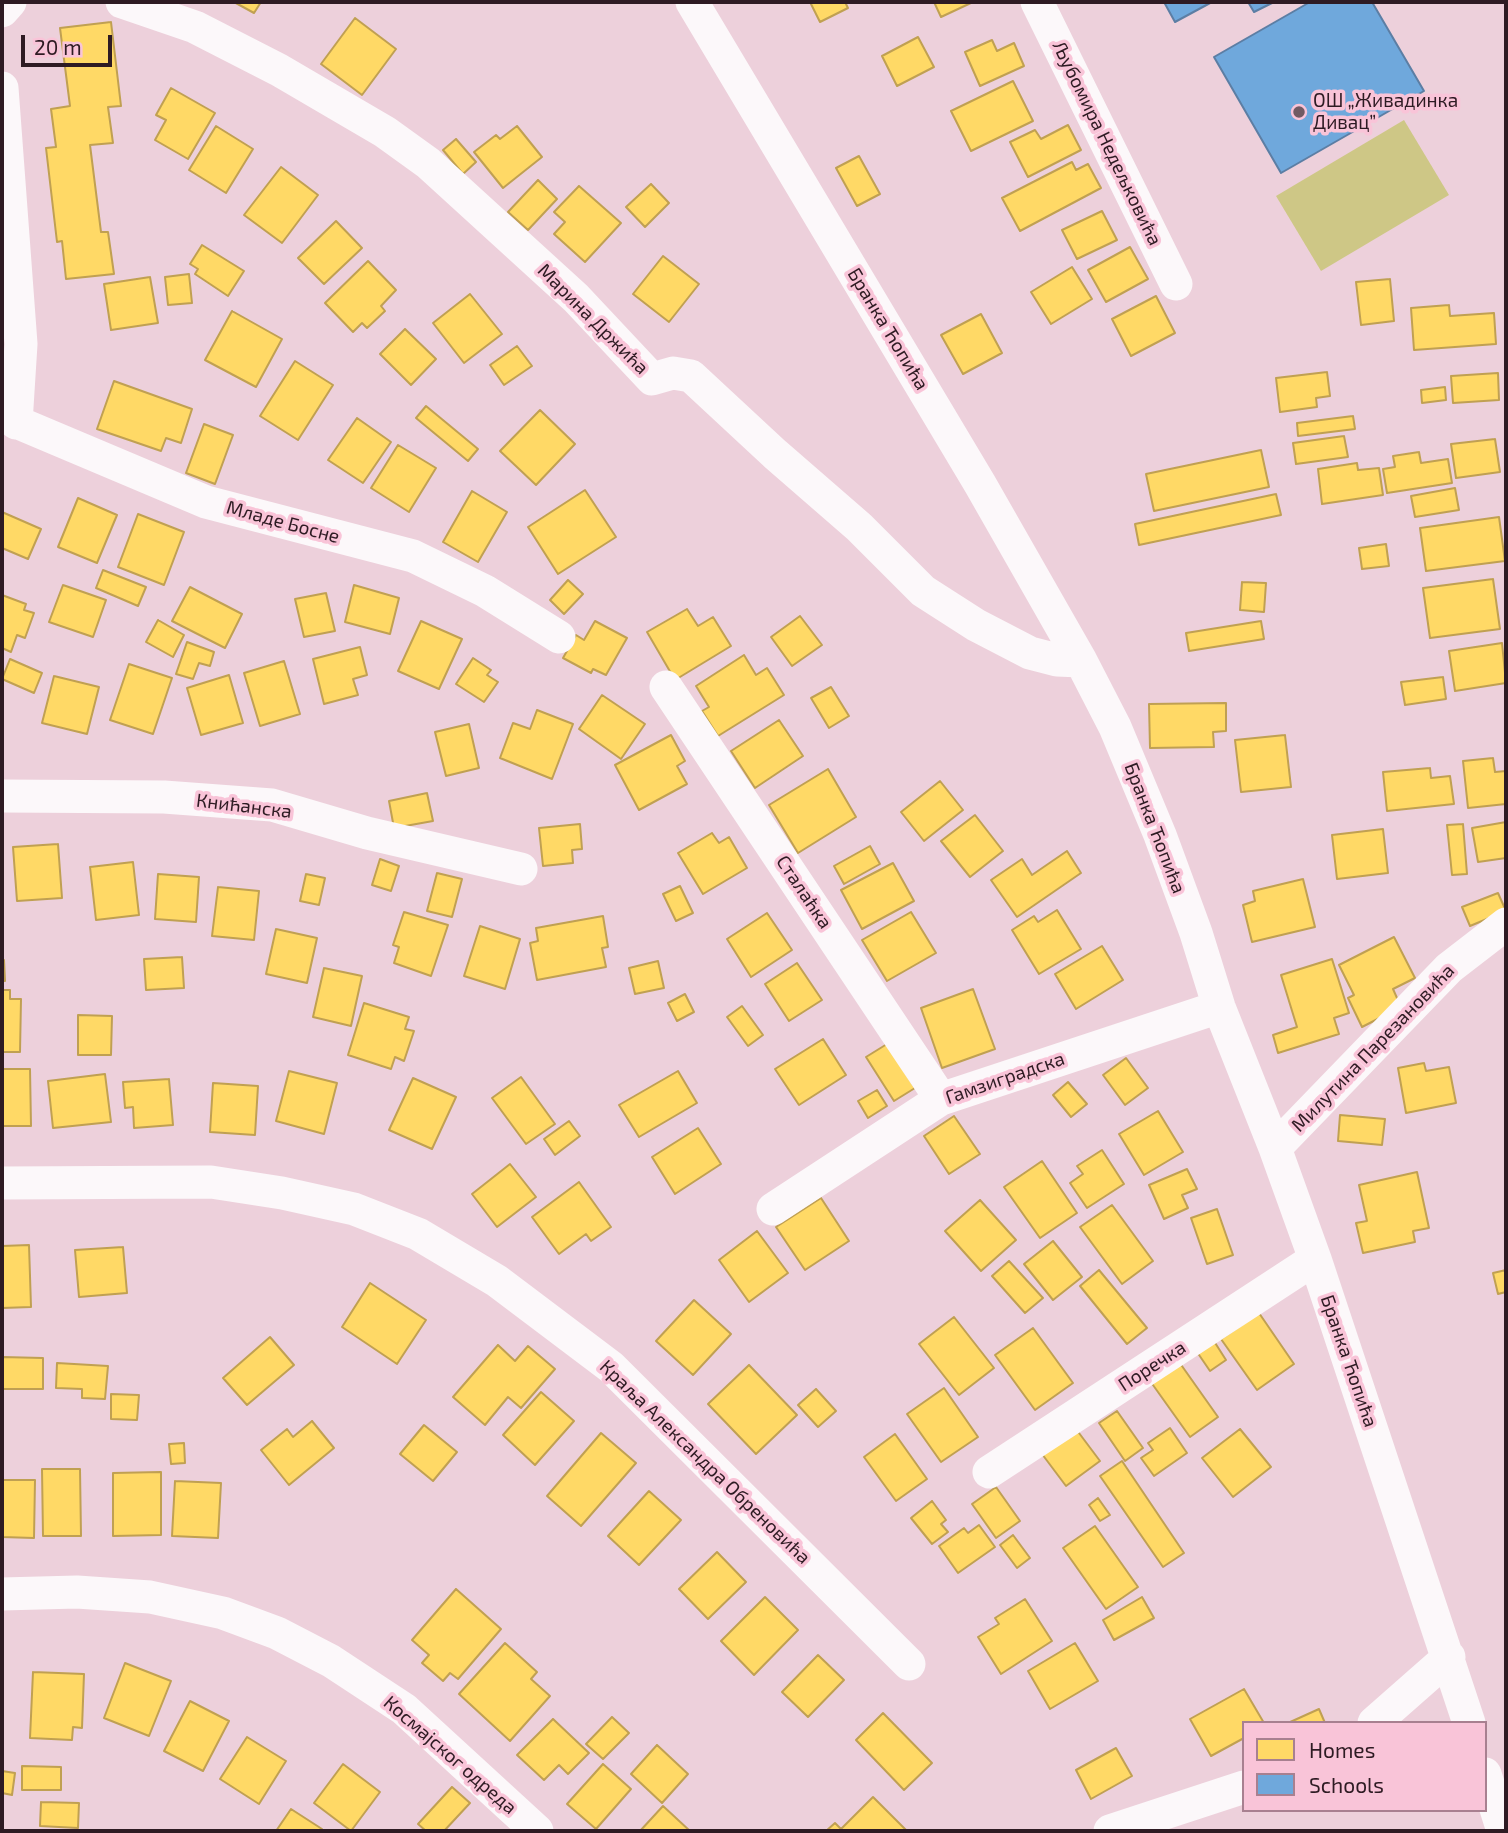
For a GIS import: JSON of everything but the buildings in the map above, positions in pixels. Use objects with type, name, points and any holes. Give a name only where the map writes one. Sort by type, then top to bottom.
[{"type":"street","points":[[2,11],[10,2]]},
{"type":"street","name":"Марина Држића","points":[[122,2],[195,27],[279,70],[385,132],[428,163],[576,298],[652,379],[673,373],[691,376],[859,527],[923,591],[976,625],[1030,653],[1057,660],[1081,661]]},
{"type":"street","name":"Бранка Ћопића","points":[[692,2],[973,472],[1081,661],[1115,727],[1160,835],[1196,933],[1219,1007],[1315,1259],[1468,1721]]},
{"type":"street","name":"Љубомира Недељковића","points":[[1037,2],[1176,284]]},
{"type":"street","points":[[2,88],[21,344],[9,420]]},
{"type":"street","name":"Младе Босне","points":[[9,420],[206,502],[413,556],[485,591],[559,637]]},
{"type":"street","name":"Сталаћка","points":[[666,687],[941,1099]]},
{"type":"street","name":"Книћанска","points":[[2,796],[164,797],[272,805],[367,833],[521,869]]},
{"type":"street","name":"Милутина Парезановића","points":[[1275,1149],[1449,968],[1506,924]]},
{"type":"street","name":"Гамзиградска","points":[[773,1209],[941,1099],[1219,1007]]},
{"type":"street","name":"Краља Александра Обреновића","points":[[2,1183],[211,1182],[282,1193],[354,1209],[418,1234],[497,1281],[611,1367],[909,1664]]},
{"type":"street","name":"Поречка","points":[[989,1472],[1315,1259]]},
{"type":"street","name":"Космајског одреда","points":[[2,1594],[77,1592],[150,1597],[223,1613],[277,1633],[331,1661],[404,1709],[537,1831]]},
{"type":"street","points":[[1376,1721],[1448,1657]]},
{"type":"street","points":[[1487,1780],[1503,1831]]},
{"type":"street","points":[[1110,1831],[1242,1788]]},
{"type":"shaded area","points":[[1404,120],[1449,195],[1321,271],[1276,196]]},
{"type":"place","name":"ОШ „Живадинка Дивац”","points":[[1299,112]]}]
